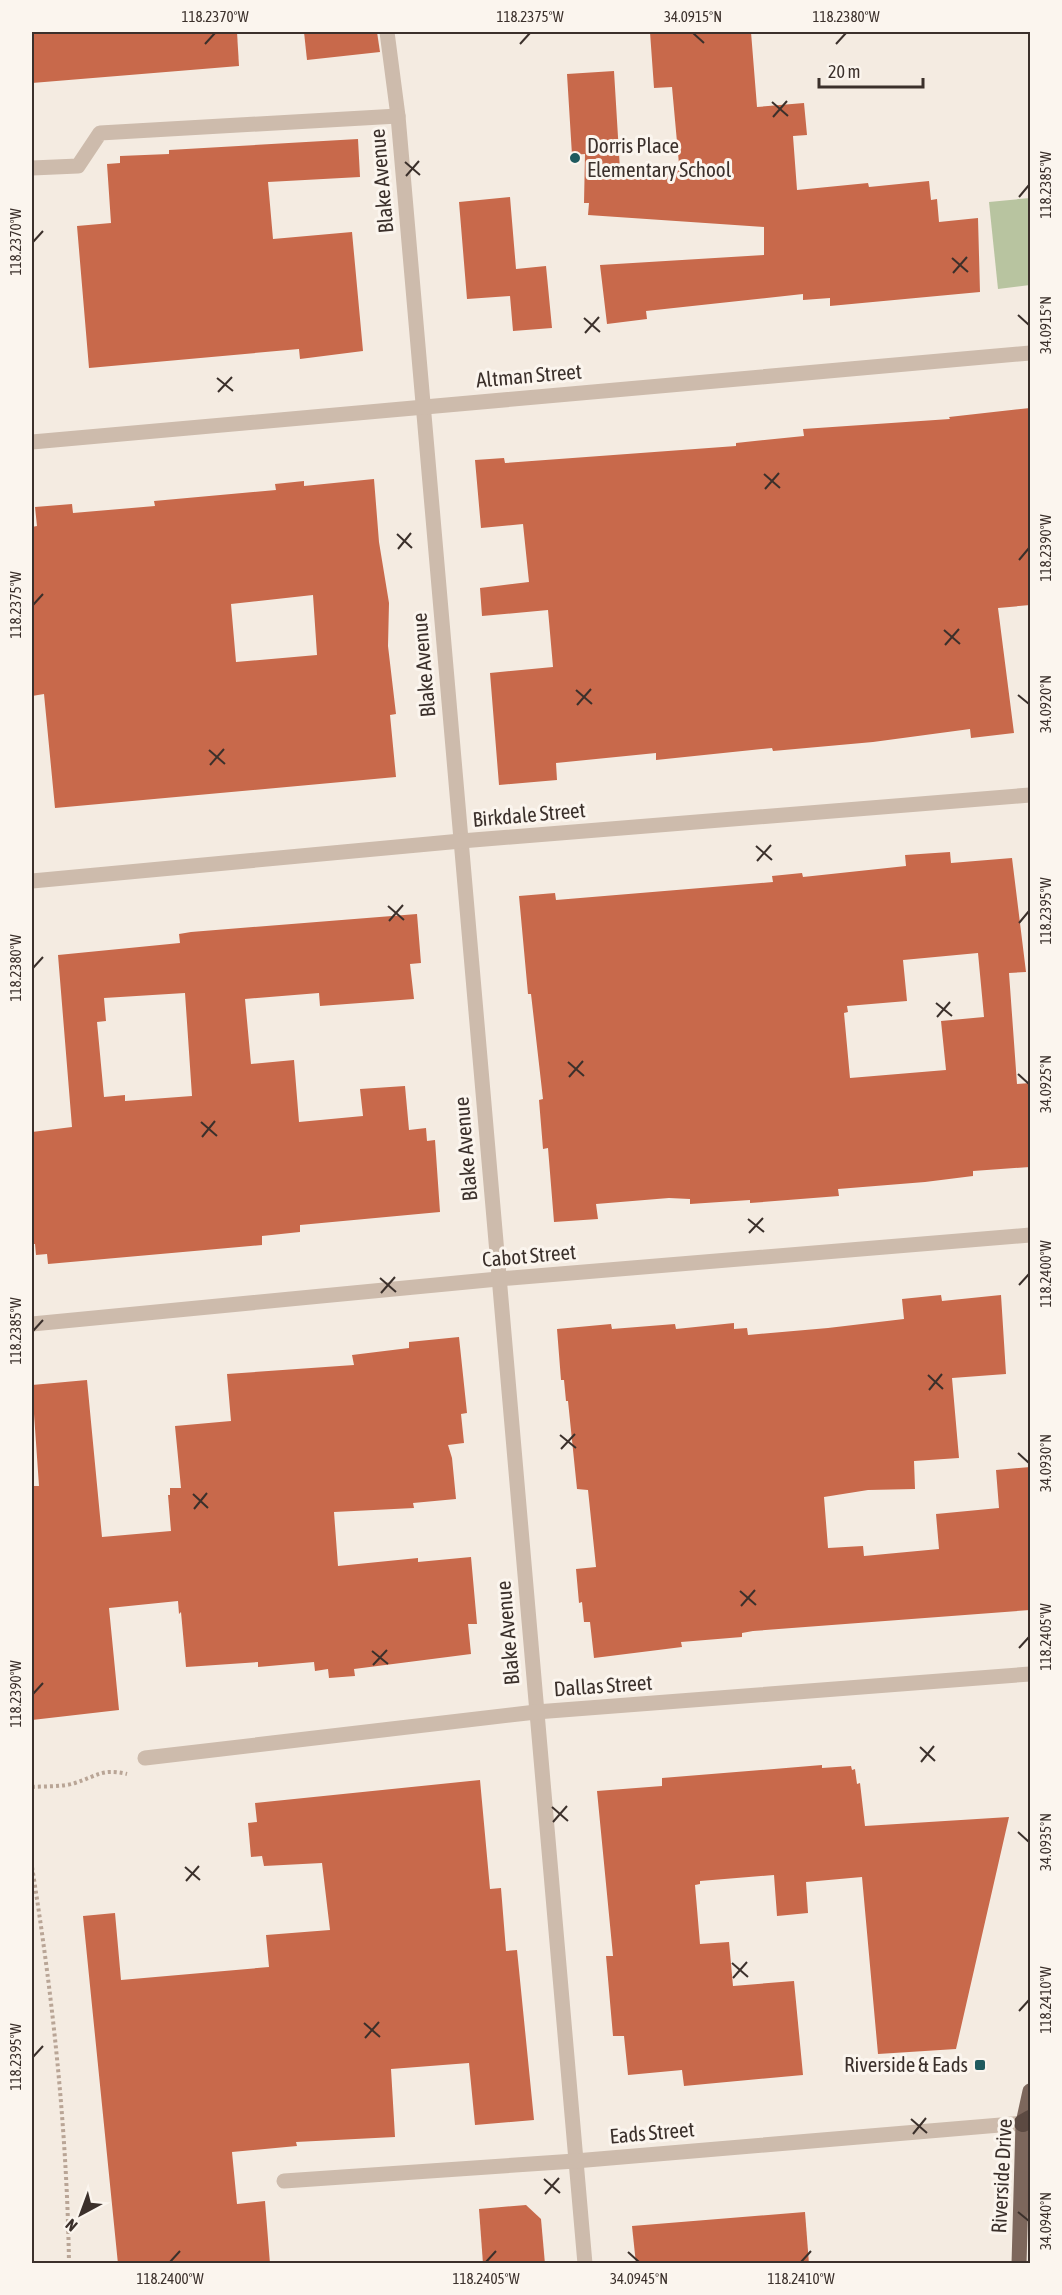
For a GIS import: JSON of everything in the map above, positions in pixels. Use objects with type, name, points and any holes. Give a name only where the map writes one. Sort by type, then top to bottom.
[{"type":"main road","name":"Riverside Drive","points":[[1019,2264],[1030,2091]]},
{"type":"street","name":"Blake Avenue","points":[[387,32],[398,116],[585,2264]]},
{"type":"street","points":[[32,168],[78,166],[100,133],[398,116]]},
{"type":"street","name":"Altman Street","points":[[32,442],[1030,353]]},
{"type":"street","name":"Birkdale Street","points":[[32,881],[461,841],[1030,795]]},
{"type":"street","name":"Cabot Street","points":[[32,1323],[498,1279],[1030,1235]]},
{"type":"street","name":"Dallas Street","points":[[145,1758],[536,1712],[1030,1674]]},
{"type":"street","name":"Eads Street","points":[[284,2181],[575,2161],[1028,2122]]},
{"type":"path","points":[[32,1786],[75,1783],[92,1774],[111,1770],[133,1775],[145,1758]]},
{"type":"path","points":[[32,1867],[57,2060],[68,2205],[69,2264]]},
{"type":"green space","points":[[1030,198],[1030,285],[998,289],[989,202]]},
{"type":"building","points":[[32,32],[237,32],[239,66],[32,83]]},
{"type":"building","points":[[304,32],[377,32],[380,52],[307,60]]},
{"type":"building","points":[[650,32],[751,32],[757,107],[804,103],[807,135],[793,136],[797,190],[868,183],[869,187],[929,181],[931,200],[937,199],[939,222],[978,218],[980,292],[830,306],[830,298],[803,300],[803,294],[646,311],[647,319],[607,324],[600,265],[764,255],[764,227],[588,215],[589,203],[584,203],[585,154],[572,155],[567,74],[614,71],[620,170],[679,164],[672,87],[654,88]]},
{"type":"building","points":[[358,139],[360,177],[268,182],[273,239],[352,232],[363,351],[300,359],[299,349],[89,368],[77,226],[111,223],[107,164],[120,163],[120,156],[169,154],[169,150]]},
{"type":"building","points":[[510,197],[516,269],[546,266],[552,328],[513,331],[510,296],[467,299],[459,202]]},
{"type":"building","points":[[1030,408],[1030,605],[998,608],[1014,733],[971,738],[970,729],[873,742],[773,751],[772,748],[656,760],[656,753],[556,763],[557,780],[499,785],[490,673],[553,667],[548,610],[482,616],[480,588],[529,582],[523,524],[481,528],[475,460],[504,458],[505,463],[736,446],[736,443],[804,436],[803,429],[950,419],[949,417]]},
{"type":"building","points":[[374,479],[379,542],[389,603],[388,646],[396,714],[390,715],[396,777],[55,808],[44,694],[32,696],[32,527],[37,526],[35,507],[72,504],[73,513],[155,506],[154,501],[276,490],[275,484],[304,481],[304,486]],"holes":[[[313,595],[317,655],[236,662],[231,604]]]},
{"type":"building","points":[[950,852],[951,863],[1012,858],[1026,972],[1009,973],[1017,1084],[1030,1083],[1030,1167],[973,1171],[973,1176],[925,1182],[838,1189],[839,1196],[750,1203],[750,1200],[690,1204],[690,1199],[669,1198],[596,1204],[598,1219],[554,1222],[548,1148],[543,1149],[539,1100],[543,1099],[531,994],[528,994],[519,896],[555,893],[556,900],[773,882],[772,876],[802,873],[803,877],[906,866],[905,855]],"holes":[[[978,953],[984,1017],[941,1021],[946,1070],[850,1078],[844,1013],[848,1012],[847,1006],[907,1001],[903,960]]]},
{"type":"building","points":[[417,914],[421,963],[410,964],[414,999],[320,1006],[319,993],[245,999],[251,1064],[294,1060],[299,1122],[363,1116],[360,1089],[405,1086],[409,1130],[426,1128],[427,1141],[435,1140],[440,1212],[300,1225],[300,1232],[262,1236],[262,1245],[48,1264],[47,1254],[36,1255],[35,1244],[32,1244],[32,1132],[72,1127],[58,955],[180,943],[179,934]],"holes":[[[185,993],[192,1096],[125,1101],[125,1095],[104,1097],[97,1022],[106,1021],[104,998]]]},
{"type":"building","points":[[941,1295],[942,1301],[1001,1295],[1006,1374],[952,1378],[959,1458],[914,1461],[915,1489],[868,1490],[824,1497],[828,1548],[863,1546],[864,1556],[939,1549],[936,1514],[999,1508],[996,1470],[1030,1467],[1030,1610],[753,1631],[742,1633],[742,1637],[681,1642],[682,1647],[594,1658],[590,1622],[584,1622],[582,1602],[579,1603],[576,1569],[596,1567],[588,1490],[577,1489],[568,1401],[566,1401],[564,1380],[561,1380],[557,1329],[611,1324],[612,1329],[675,1324],[676,1329],[734,1323],[734,1329],[747,1328],[748,1335],[828,1328],[904,1319],[902,1299]]},
{"type":"building","points":[[459,1337],[467,1413],[461,1414],[464,1443],[448,1445],[452,1458],[456,1499],[413,1503],[414,1508],[334,1512],[338,1566],[418,1558],[418,1562],[471,1557],[477,1624],[468,1624],[471,1654],[354,1669],[355,1676],[329,1678],[328,1669],[315,1671],[314,1662],[258,1667],[258,1662],[186,1667],[178,1601],[109,1608],[119,1710],[32,1720],[32,1486],[39,1486],[32,1385],[87,1380],[102,1537],[171,1531],[168,1495],[170,1495],[170,1488],[181,1488],[175,1426],[231,1421],[227,1374],[354,1365],[352,1355],[409,1348],[409,1342]]},
{"type":"building","points":[[822,1765],[822,1768],[851,1766],[852,1770],[855,1769],[857,1784],[860,1783],[865,1826],[1009,1817],[956,2049],[878,2054],[862,1877],[806,1882],[808,1913],[777,1916],[774,1875],[700,1881],[700,1884],[695,1885],[700,1944],[729,1942],[733,1986],[794,1981],[803,2075],[684,2086],[682,2070],[628,2075],[624,2036],[613,2036],[606,1956],[613,1956],[597,1791],[662,1786],[662,1778]]},
{"type":"building","points":[[480,1780],[490,1889],[501,1888],[506,1951],[517,1950],[534,2120],[475,2125],[469,2063],[391,2069],[395,2137],[296,2142],[297,2146],[232,2152],[237,2204],[265,2201],[270,2264],[118,2264],[83,1916],[115,1913],[121,1980],[269,1967],[266,1935],[330,1930],[322,1863],[264,1866],[262,1856],[251,1857],[248,1823],[257,1822],[255,1803]]},
{"type":"building","points":[[526,2205],[541,2219],[545,2264],[483,2264],[479,2209]]},
{"type":"building","points":[[805,2212],[809,2264],[636,2264],[632,2226]]},
{"type":"place","name":"Dorris Place Elementary School","points":[[575,158]]},
{"type":"place","name":"Riverside & Eads","points":[[980,2065]]}]
